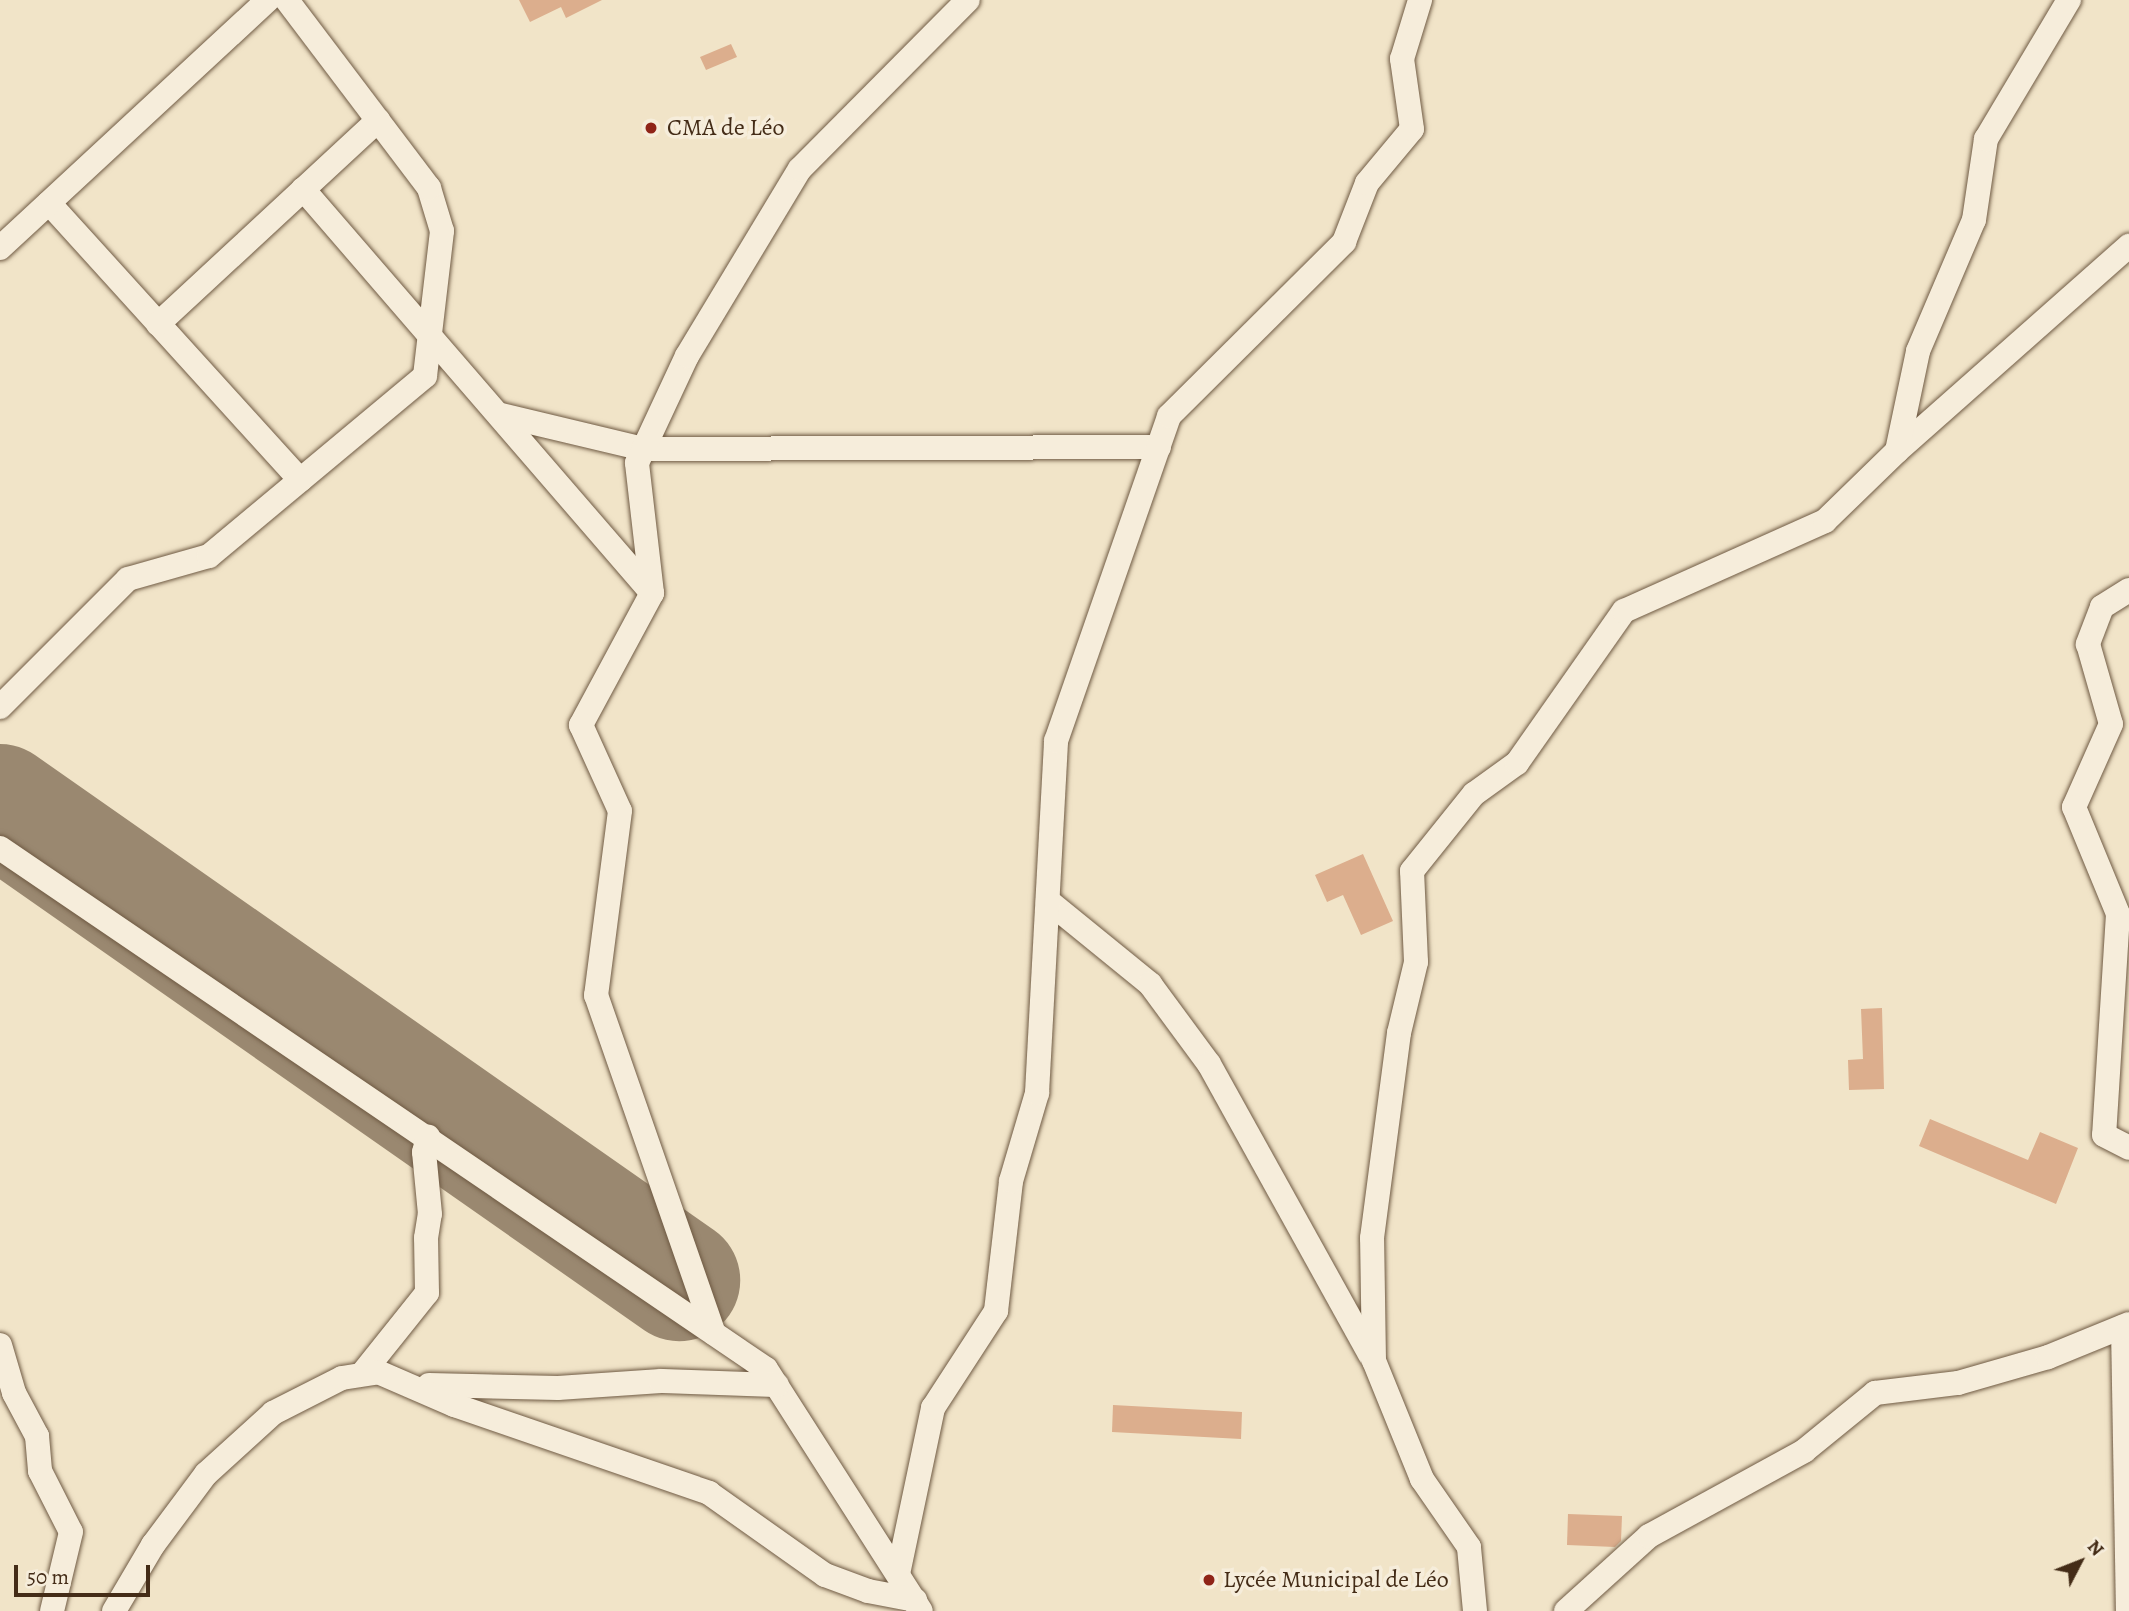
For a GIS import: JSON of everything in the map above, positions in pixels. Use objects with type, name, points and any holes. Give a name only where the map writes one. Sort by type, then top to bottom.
[{"type":"street","points":[[0,248],[268,0]]},
{"type":"street","points":[[0,707],[128,579],[209,555],[425,376],[442,231],[429,188],[287,0]]},
{"type":"street","points":[[714,1333],[596,995],[620,811],[581,725],[652,593],[637,463],[687,356],[800,169],[968,0]]},
{"type":"street","points":[[898,1574],[933,1408],[996,1311],[1011,1181],[1037,1093],[1056,741],[1169,416],[1343,242],[1367,183],[1412,129],[1402,59],[1420,0]]},
{"type":"street","points":[[1897,451],[1918,351],[1974,220],[1986,139],[2069,0]]},
{"type":"street","points":[[159,324],[378,120]]},
{"type":"street","points":[[303,189],[430,331],[652,593]]},
{"type":"street","points":[[49,203],[300,480]]},
{"type":"street","points":[[1374,1361],[1372,1238],[1399,1033],[1416,962],[1412,871],[1474,794],[1517,764],[1624,611],[1825,521],[1897,451],[2129,246]]},
{"type":"street","points":[[501,415],[644,449],[1159,447]]},
{"type":"street","points":[[2129,590],[2102,607],[2088,644],[2111,724],[2074,807],[2118,914],[2104,1135],[2129,1148]]},
{"type":"street","points":[[0,848],[766,1369],[918,1606]]},
{"type":"street","points":[[1048,901],[1150,984],[1209,1064],[1374,1361],[1422,1479],[1469,1547],[1475,1611]]},
{"type":"street","points":[[362,1374],[427,1293],[426,1238],[430,1214],[424,1152],[428,1137]]},
{"type":"street","points":[[1566,1611],[1649,1536],[1804,1451],[1875,1393],[1958,1383],[2048,1357],[2126,1325],[2128,1611]]},
{"type":"street","points":[[0,1345],[14,1393],[37,1436],[40,1471],[71,1532],[52,1611]]},
{"type":"street","points":[[114,1611],[153,1545],[206,1474],[273,1413],[304,1393],[362,1374],[378,1372],[407,1382],[454,1405],[709,1493],[825,1575],[918,1606]]},
{"type":"street","points":[[407,1382],[450,1389],[661,1381],[777,1385]]},
{"type":"building","points":[[519,0],[602,0],[566,18],[561,7],[530,22]]},
{"type":"building","points":[[731,44],[737,57],[706,70],[700,57]]},
{"type":"building","points":[[1363,854],[1393,921],[1361,935],[1343,895],[1327,902],[1315,875]]},
{"type":"building","points":[[1882,1008],[1884,1089],[1849,1090],[1848,1060],[1863,1059],[1861,1009]]},
{"type":"building","points":[[1930,1119],[2028,1160],[2040,1132],[2078,1148],[2056,1204],[1919,1146]]},
{"type":"building","points":[[1113,1405],[1242,1412],[1241,1439],[1112,1432]]},
{"type":"building","points":[[1568,1514],[1622,1516],[1621,1541],[1615,1547],[1567,1545]]},
{"type":"runway","points":[[0,805],[679,1280]]},
{"type":"place","name":"CMA de Léo","points":[[651,128]]},
{"type":"place","name":"Lycée Municipal de Léo","points":[[1209,1580]]}]
